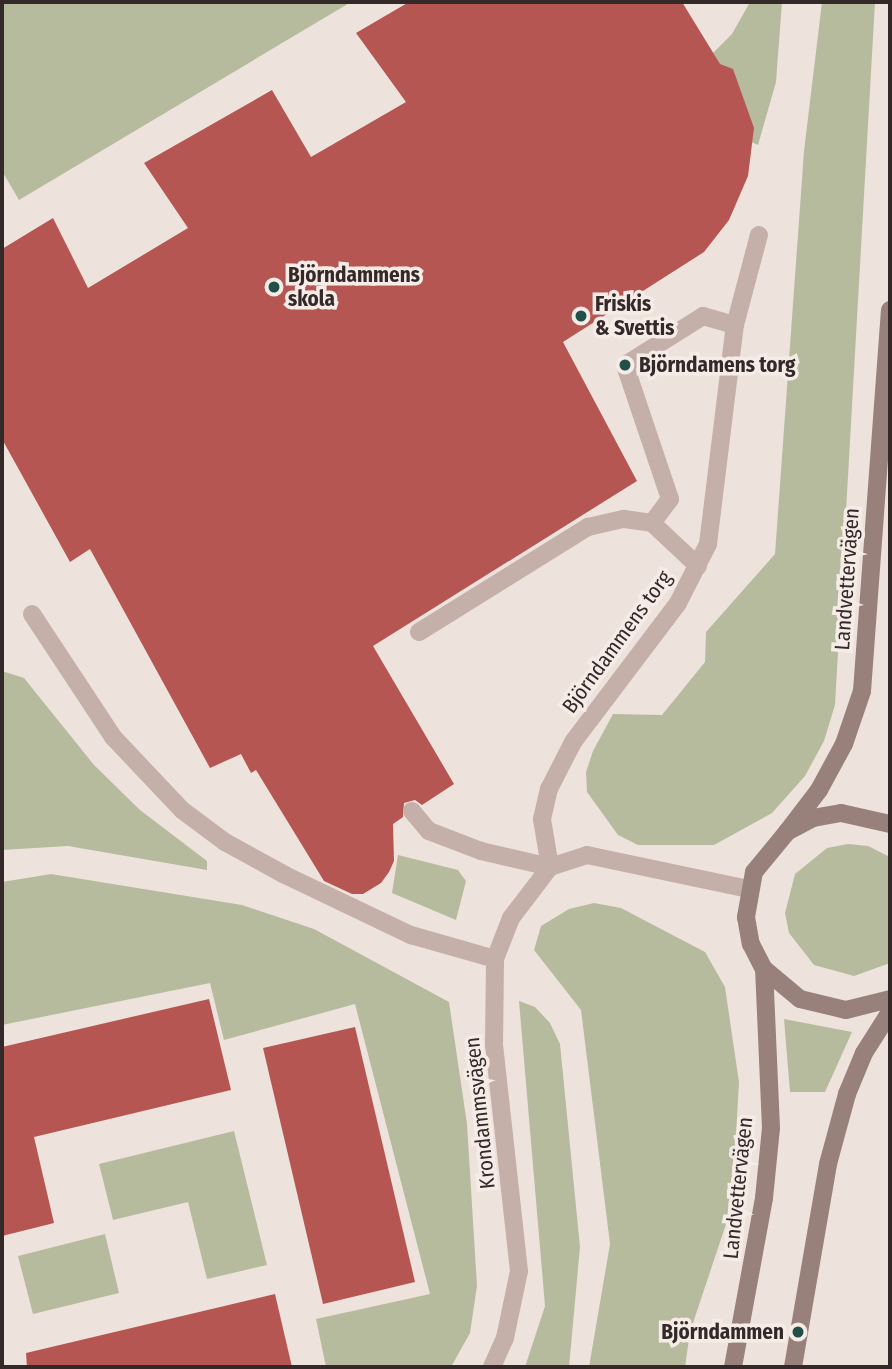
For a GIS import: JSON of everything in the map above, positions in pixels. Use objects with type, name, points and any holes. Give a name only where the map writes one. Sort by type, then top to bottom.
[{"type":"street","name":"Björndammens torg","points":[[550,867],[542,819],[550,789],[573,742],[678,603],[698,566],[713,518],[735,325],[759,234]]},
{"type":"street","name":"Landvettervägen","points":[[787,831],[825,778],[862,691],[890,310]]},
{"type":"street","points":[[652,523],[670,499],[625,365],[703,316],[735,325]]},
{"type":"street","points":[[419,632],[588,527],[624,519],[652,523],[698,566]]},
{"type":"street","points":[[32,614],[113,737],[182,810],[225,842],[285,875],[411,935],[495,960]]},
{"type":"street","points":[[412,811],[429,831],[481,850],[550,867],[587,855],[748,888]]},
{"type":"street","points":[[890,824],[841,813],[813,818],[787,831],[763,856],[748,888],[747,930],[764,969],[787,991],[822,1007],[862,1009],[890,999]]},
{"type":"street","name":"Krondammsvägen","points":[[492,1367],[505,1338],[519,1271],[494,1045],[495,960],[511,918],[550,867]]},
{"type":"street","name":"Landvettervägen","points":[[733,1367],[761,1216],[771,1128],[764,1050],[764,969]]},
{"type":"street","points":[[793,1367],[831,1153],[864,1053],[890,1012]]},
{"type":"green space","points":[[2,2],[351,2],[19,200],[2,171]]},
{"type":"green space","points":[[750,2],[782,2],[776,82],[758,145],[743,138],[713,53],[732,34]]},
{"type":"green space","points":[[822,2],[875,2],[835,705],[824,741],[805,776],[772,813],[714,845],[638,845],[618,835],[587,792],[586,772],[593,751],[613,714],[662,715],[705,662],[706,632],[775,554],[804,151]]},
{"type":"green space","points":[[2,671],[24,678],[94,765],[140,810],[207,861],[207,870],[68,846],[2,850]]},
{"type":"green space","points":[[848,844],[868,846],[890,857],[890,963],[854,976],[814,965],[789,933],[785,913],[795,874],[827,848]]},
{"type":"green space","points":[[398,855],[458,870],[466,881],[456,920],[392,893]]},
{"type":"green space","points":[[51,874],[242,905],[314,929],[449,1002],[467,1124],[477,1286],[470,1333],[451,1367],[326,1367],[316,1319],[430,1294],[355,1004],[224,1040],[210,983],[2,1025],[2,882]]},
{"type":"green space","points":[[594,903],[621,908],[705,952],[725,987],[739,1082],[732,1206],[690,1332],[685,1367],[589,1367],[610,1244],[581,1010],[534,950],[541,926],[569,909]]},
{"type":"green space","points":[[519,1001],[535,1007],[550,1023],[560,1044],[580,1247],[569,1367],[525,1367],[545,1306]]},
{"type":"green space","points":[[784,1019],[852,1032],[825,1092],[790,1092]]},
{"type":"green space","points":[[234,1131],[267,1265],[207,1279],[188,1202],[113,1220],[99,1164]]},
{"type":"green space","points":[[105,1234],[119,1293],[33,1314],[18,1256]]},
{"type":"building","points":[[409,2],[682,2],[720,64],[733,69],[754,128],[748,176],[729,220],[704,252],[563,342],[637,481],[373,646],[454,784],[422,805],[415,800],[404,803],[403,817],[393,824],[394,861],[389,872],[381,883],[363,894],[352,894],[324,881],[256,770],[251,773],[241,754],[210,768],[90,549],[70,562],[2,439],[2,249],[53,218],[88,288],[188,228],[144,163],[272,90],[311,157],[406,102],[356,33]]},
{"type":"building","points":[[209,999],[231,1090],[34,1137],[54,1223],[2,1236],[2,1047]]},
{"type":"building","points":[[355,1027],[415,1282],[323,1304],[263,1048]]},
{"type":"building","points":[[275,1294],[292,1367],[27,1367],[26,1353]]},
{"type":"place","name":"Björndammens skola","points":[[274,287]]},
{"type":"place","name":"Friskis & Svettis","points":[[581,316]]},
{"type":"place","name":"Björndamens torg","points":[[625,365]]},
{"type":"place","name":"Björndammen","points":[[798,1332]]}]
